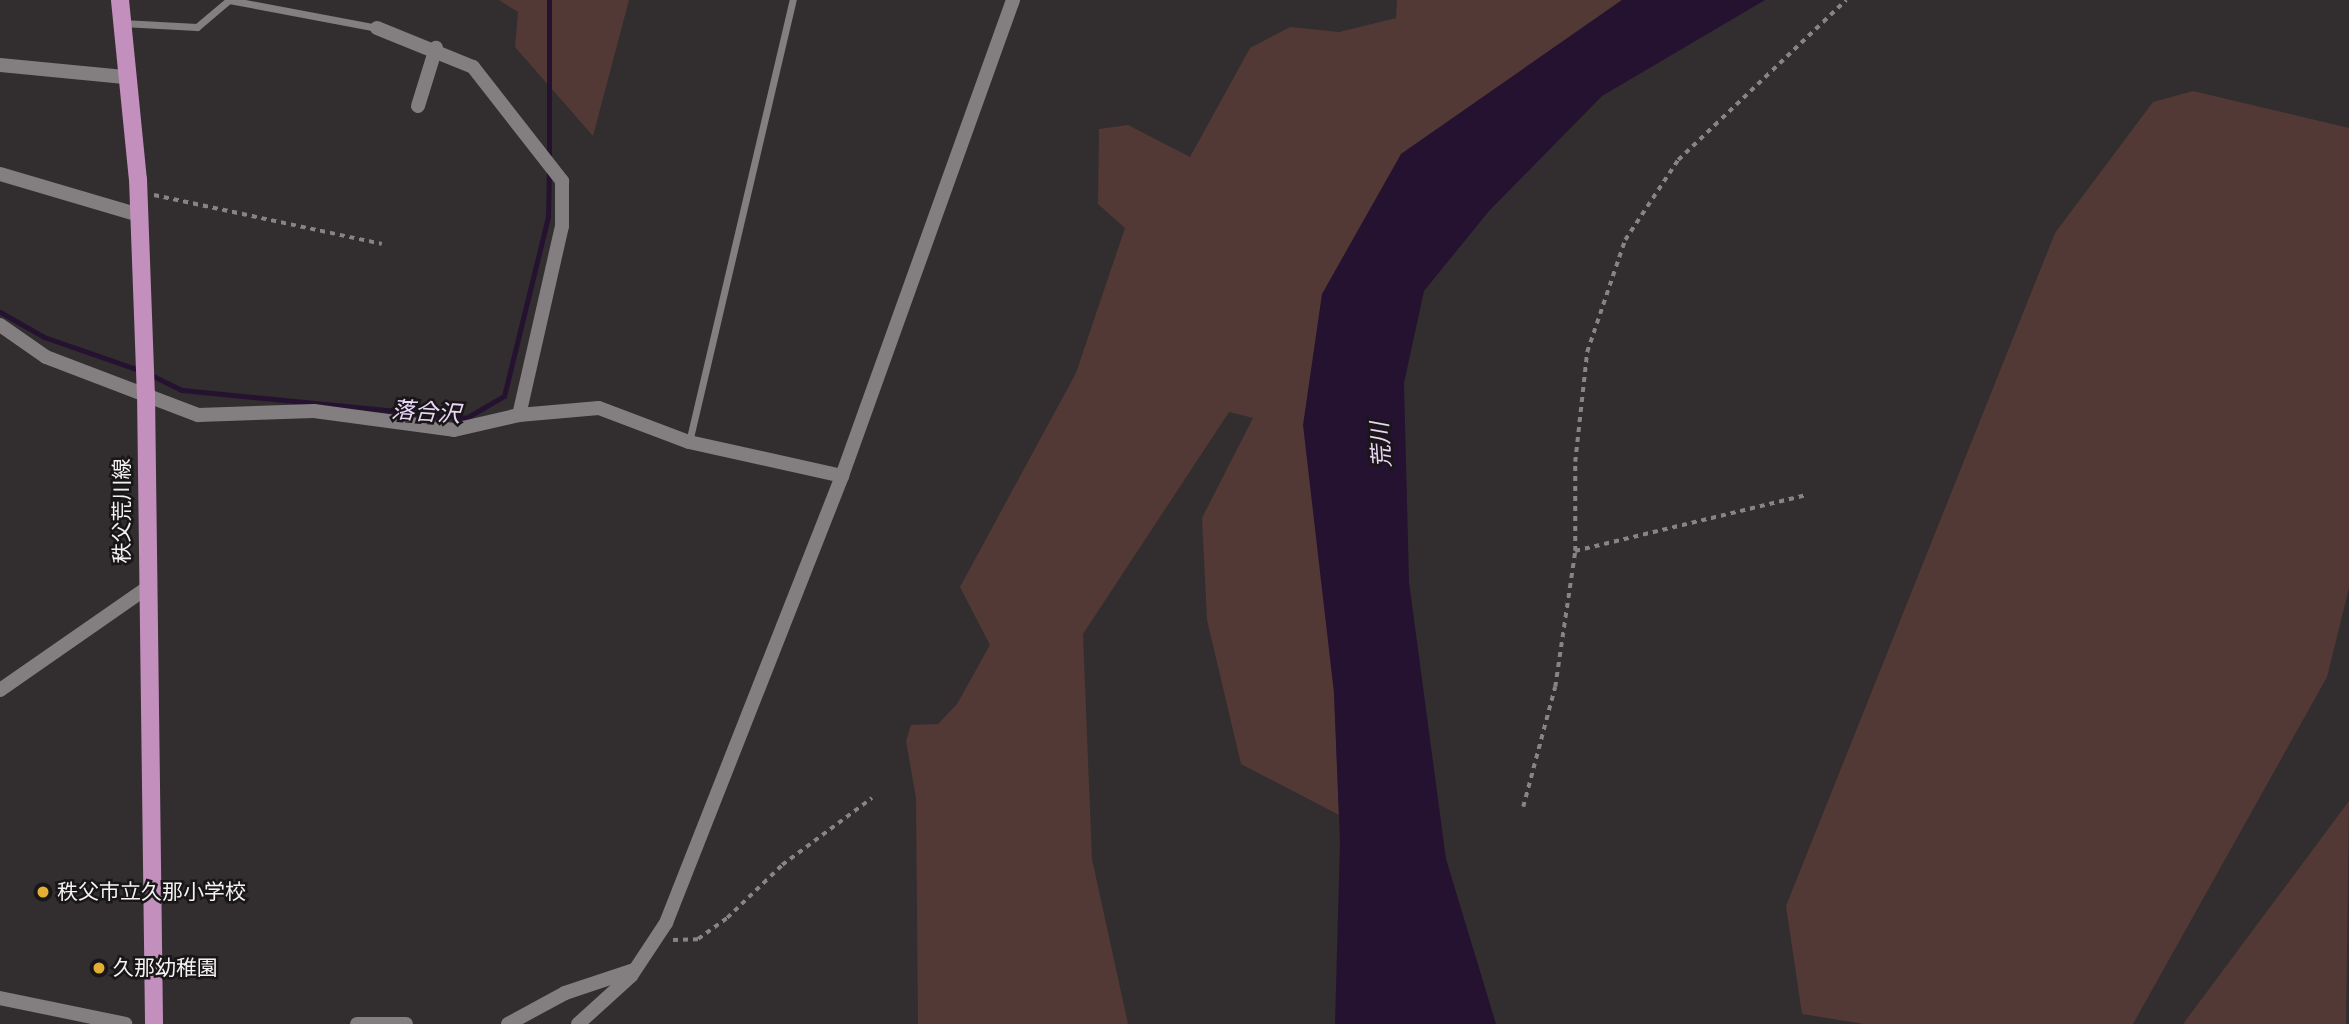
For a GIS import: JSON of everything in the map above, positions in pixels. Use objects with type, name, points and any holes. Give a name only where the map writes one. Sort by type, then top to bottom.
[{"type":"main road","name":"秩父荒川線","points":[[120,0],[124,77],[138,192],[146,393],[144,590],[154,1024]]},
{"type":"street","points":[[578,1024],[635,970],[654,941],[842,476],[1013,0]]},
{"type":"street","points":[[377,28],[436,48],[473,67],[562,181],[562,226],[519,415]]},
{"type":"street","points":[[418,106],[436,48]]},
{"type":"street","points":[[0,65],[124,77]]},
{"type":"street","points":[[0,174],[139,215]]},
{"type":"street","points":[[0,325],[46,357],[198,415],[226,419],[314,411],[454,430],[519,415],[599,408],[689,442],[842,476]]},
{"type":"street","points":[[0,690],[144,590]]},
{"type":"street","points":[[508,1024],[565,993],[635,970]]},
{"type":"street","points":[[0,998],[125,1024]]},
{"type":"street","points":[[358,1024],[405,1024]]},
{"type":"lane","points":[[121,23],[197,27],[229,0],[377,28]]},
{"type":"lane","points":[[689,442],[793,0]]},
{"type":"path","points":[[1523,807],[1555,687],[1575,551],[1575,462],[1587,352],[1625,240],[1678,160],[1846,0]]},
{"type":"path","points":[[138,192],[382,244]]},
{"type":"path","points":[[1575,551],[1806,495]]},
{"type":"path","points":[[654,941],[698,939],[872,798]]},
{"type":"shaded area","points":[[499,0],[629,0],[593,136],[515,47],[518,12]]},
{"type":"shaded area","points":[[1397,0],[1622,0],[1401,154],[1334,693],[1339,815],[1241,764],[1207,620],[1202,518],[1253,418],[1229,412],[1083,634],[1092,859],[1128,1024],[918,1024],[916,798],[906,741],[911,725],[938,724],[957,704],[990,645],[960,587],[1076,373],[1125,228],[1098,204],[1099,129],[1128,125],[1190,157],[1250,48],[1290,27],[1339,32],[1396,18]]},
{"type":"shaded area","points":[[2193,91],[2349,128],[2349,588],[2327,677],[2133,1024],[1864,1024],[1802,1014],[1786,906],[2055,233],[2153,102]]},
{"type":"shaded area","points":[[2349,801],[2346,1024],[2183,1024]]},
{"type":"water","name":"荒川","points":[[1622,0],[1765,0],[1602,96],[1489,211],[1424,291],[1404,383],[1409,582],[1446,859],[1496,1024],[1335,1024],[1340,842],[1334,693],[1303,425],[1322,294],[1401,154]]},
{"type":"waterway","name":"落合沢","points":[[549,0],[549,160]]},
{"type":"waterway","name":"落合沢","points":[[151,375],[182,390],[466,418],[504,396],[548,217],[549,170]]},
{"type":"waterway","name":"落合沢","points":[[0,312],[44,337],[142,371]]},
{"type":"place","name":"秩父市立久那小学校","points":[[43,892]]},
{"type":"place","name":"久那幼稚園","points":[[99,968]]}]
